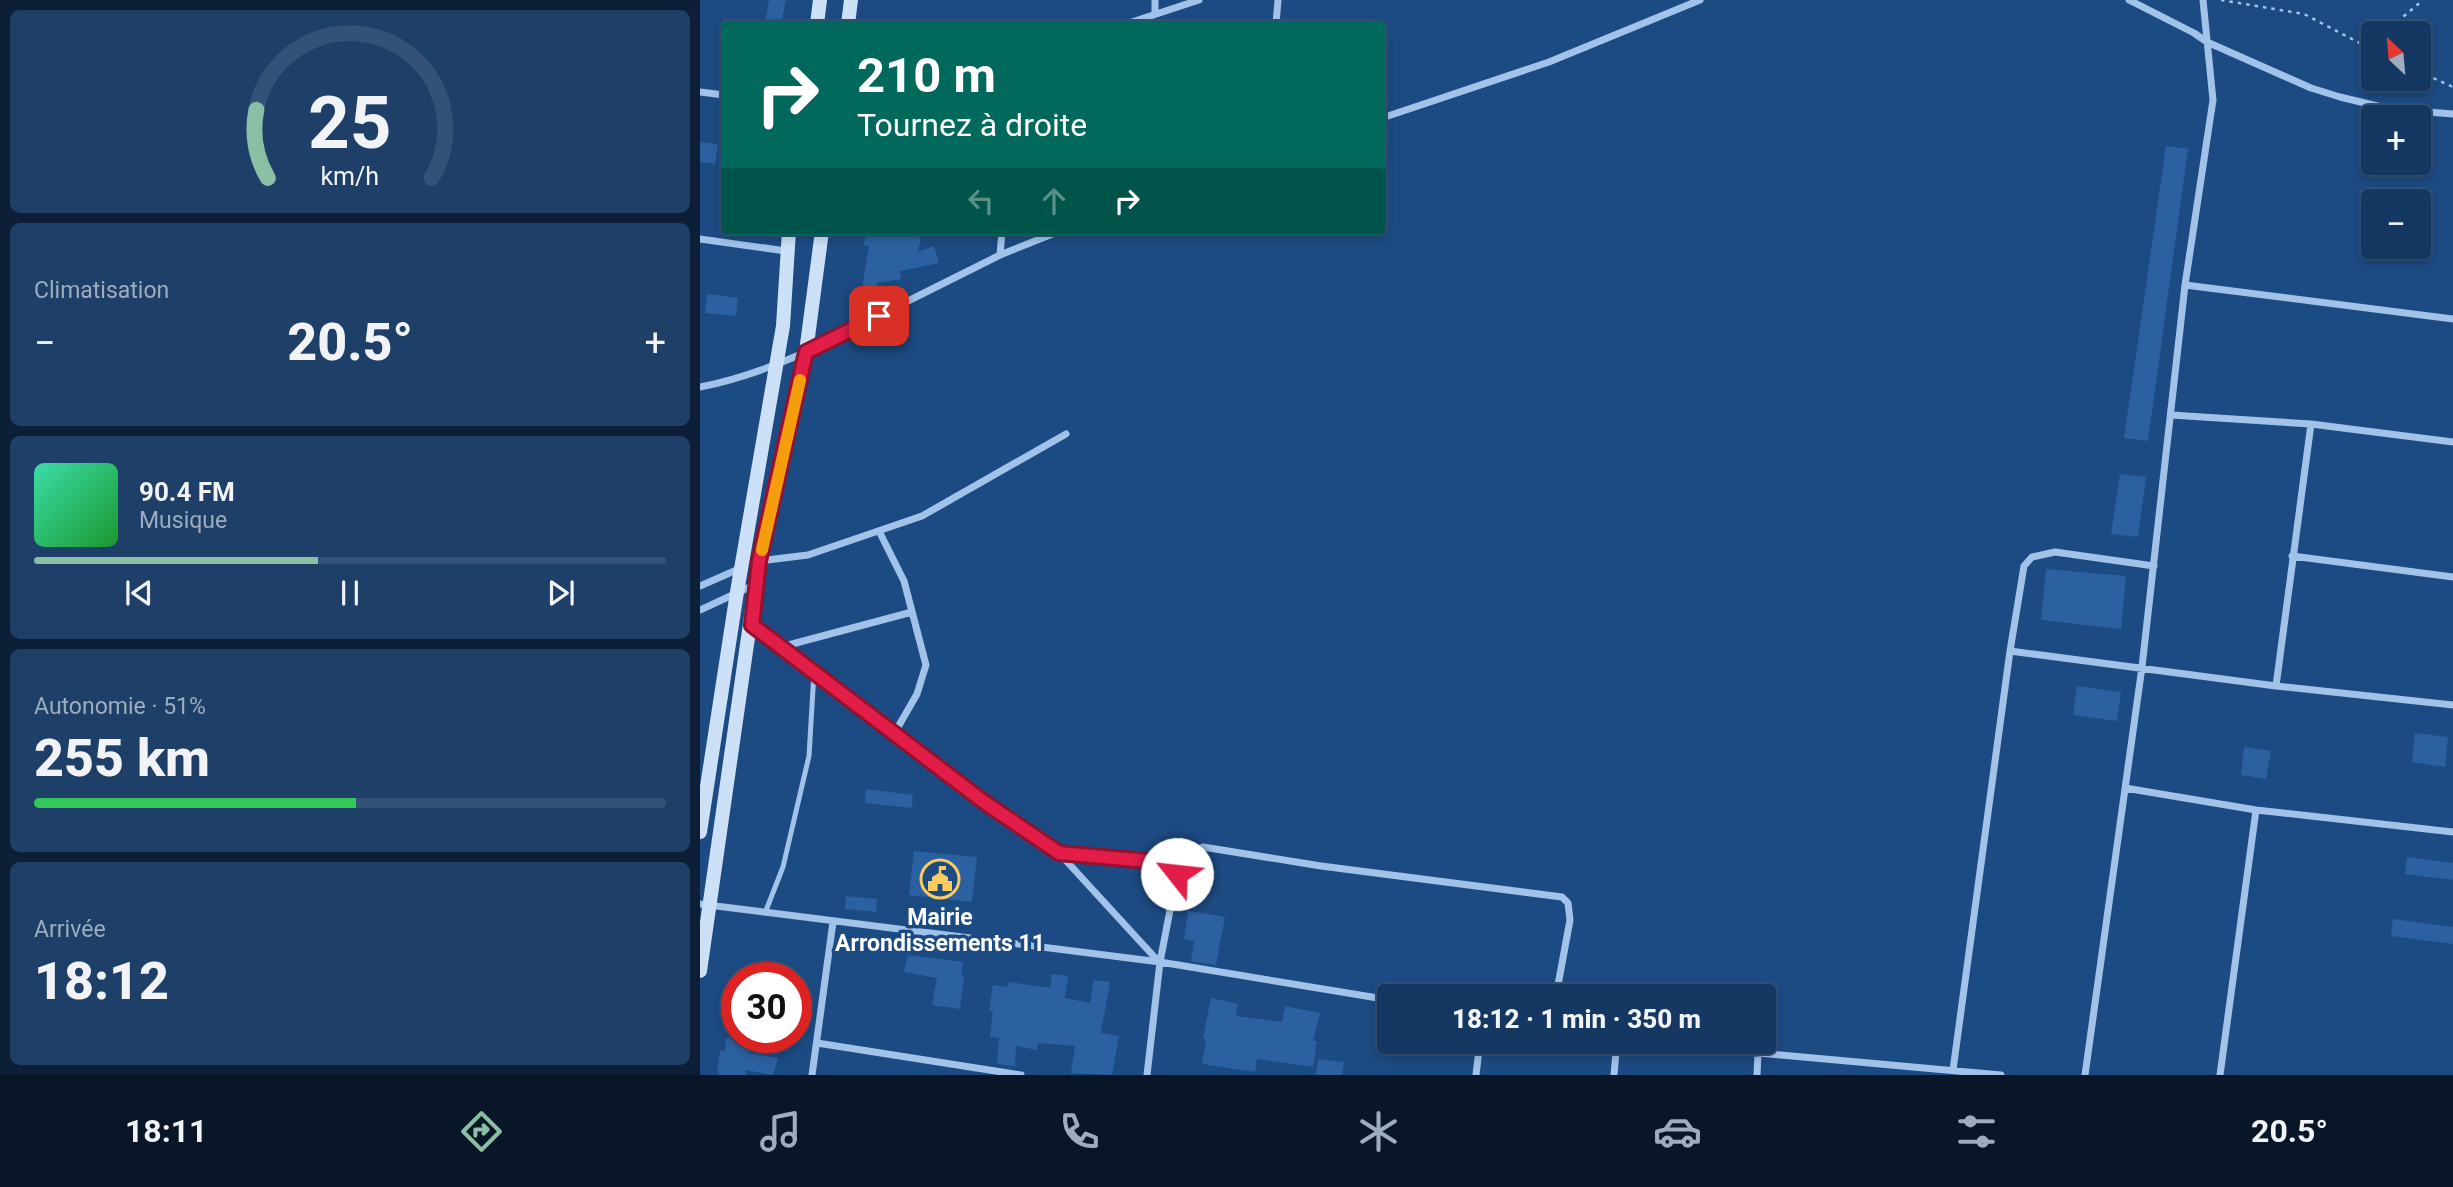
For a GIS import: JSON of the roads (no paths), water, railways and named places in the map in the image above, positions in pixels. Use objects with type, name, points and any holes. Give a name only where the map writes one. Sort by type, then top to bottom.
[{"type":"main road","points":[[817,21],[820,0]]},
{"type":"main road","points":[[848,21],[851,0]]},
{"type":"main road","points":[[700,832],[737,592],[783,326],[788,235]]},
{"type":"main road","points":[[700,971],[704,905],[752,625],[759,561],[806,352],[821,235]]},
{"type":"street","points":[[1155,0],[1155,14]]},
{"type":"street","points":[[1135,21],[1199,0]]},
{"type":"street","points":[[1276,21],[1278,0]]},
{"type":"street","points":[[1386,117],[1549,62],[1700,0]]},
{"type":"street","points":[[2129,0],[2207,42],[2311,88],[2390,109],[2453,114]]},
{"type":"street","points":[[2085,1075],[2142,667],[2185,285],[2213,100],[2203,0]]},
{"type":"street","points":[[700,92],[721,95]]},
{"type":"street","points":[[1000,255],[1002,235]]},
{"type":"street","points":[[700,387],[718,384],[806,352],[1000,255],[1049,235]]},
{"type":"street","points":[[700,239],[786,251]]},
{"type":"street","points":[[2185,285],[2453,319]]},
{"type":"street","points":[[2171,415],[2311,424],[2453,442]]},
{"type":"street","points":[[2276,686],[2311,424]]},
{"type":"street","points":[[700,586],[759,561],[808,555],[922,516],[1066,434]]},
{"type":"street","points":[[879,531],[904,581],[926,665],[918,694],[894,734]]},
{"type":"street","points":[[1953,1070],[2024,566],[2032,557],[2055,552],[2154,566]]},
{"type":"street","points":[[2292,556],[2453,577]]},
{"type":"street","points":[[700,610],[756,584]]},
{"type":"street","points":[[781,647],[912,612]]},
{"type":"street","points":[[752,625],[984,802],[1059,853],[1160,962]]},
{"type":"street","points":[[2010,651],[2276,686],[2453,705]]},
{"type":"street","points":[[2125,788],[2256,810],[2453,832]]},
{"type":"street","points":[[2220,1075],[2256,810]]},
{"type":"street","points":[[1147,1075],[1160,962],[1180,864],[1185,856],[1203,847],[1321,866],[1562,897],[1568,903],[1570,920],[1558,984]]},
{"type":"street","points":[[1059,853],[1180,864]]},
{"type":"street","points":[[704,905],[1160,962],[1377,998]]},
{"type":"street","points":[[812,1075],[833,922]]},
{"type":"street","points":[[817,1043],[1021,1075]]},
{"type":"street","points":[[1476,1075],[1478,1054]]},
{"type":"street","points":[[1614,1075],[1616,1054]]},
{"type":"street","points":[[1757,1075],[1758,1054]]},
{"type":"street","points":[[1769,1054],[2001,1075]]},
{"type":"lane","points":[[765,913],[783,867],[809,756],[814,672]]},
{"type":"place","name":"Mairie Arrondissements 11","points":[[940,879]]}]
